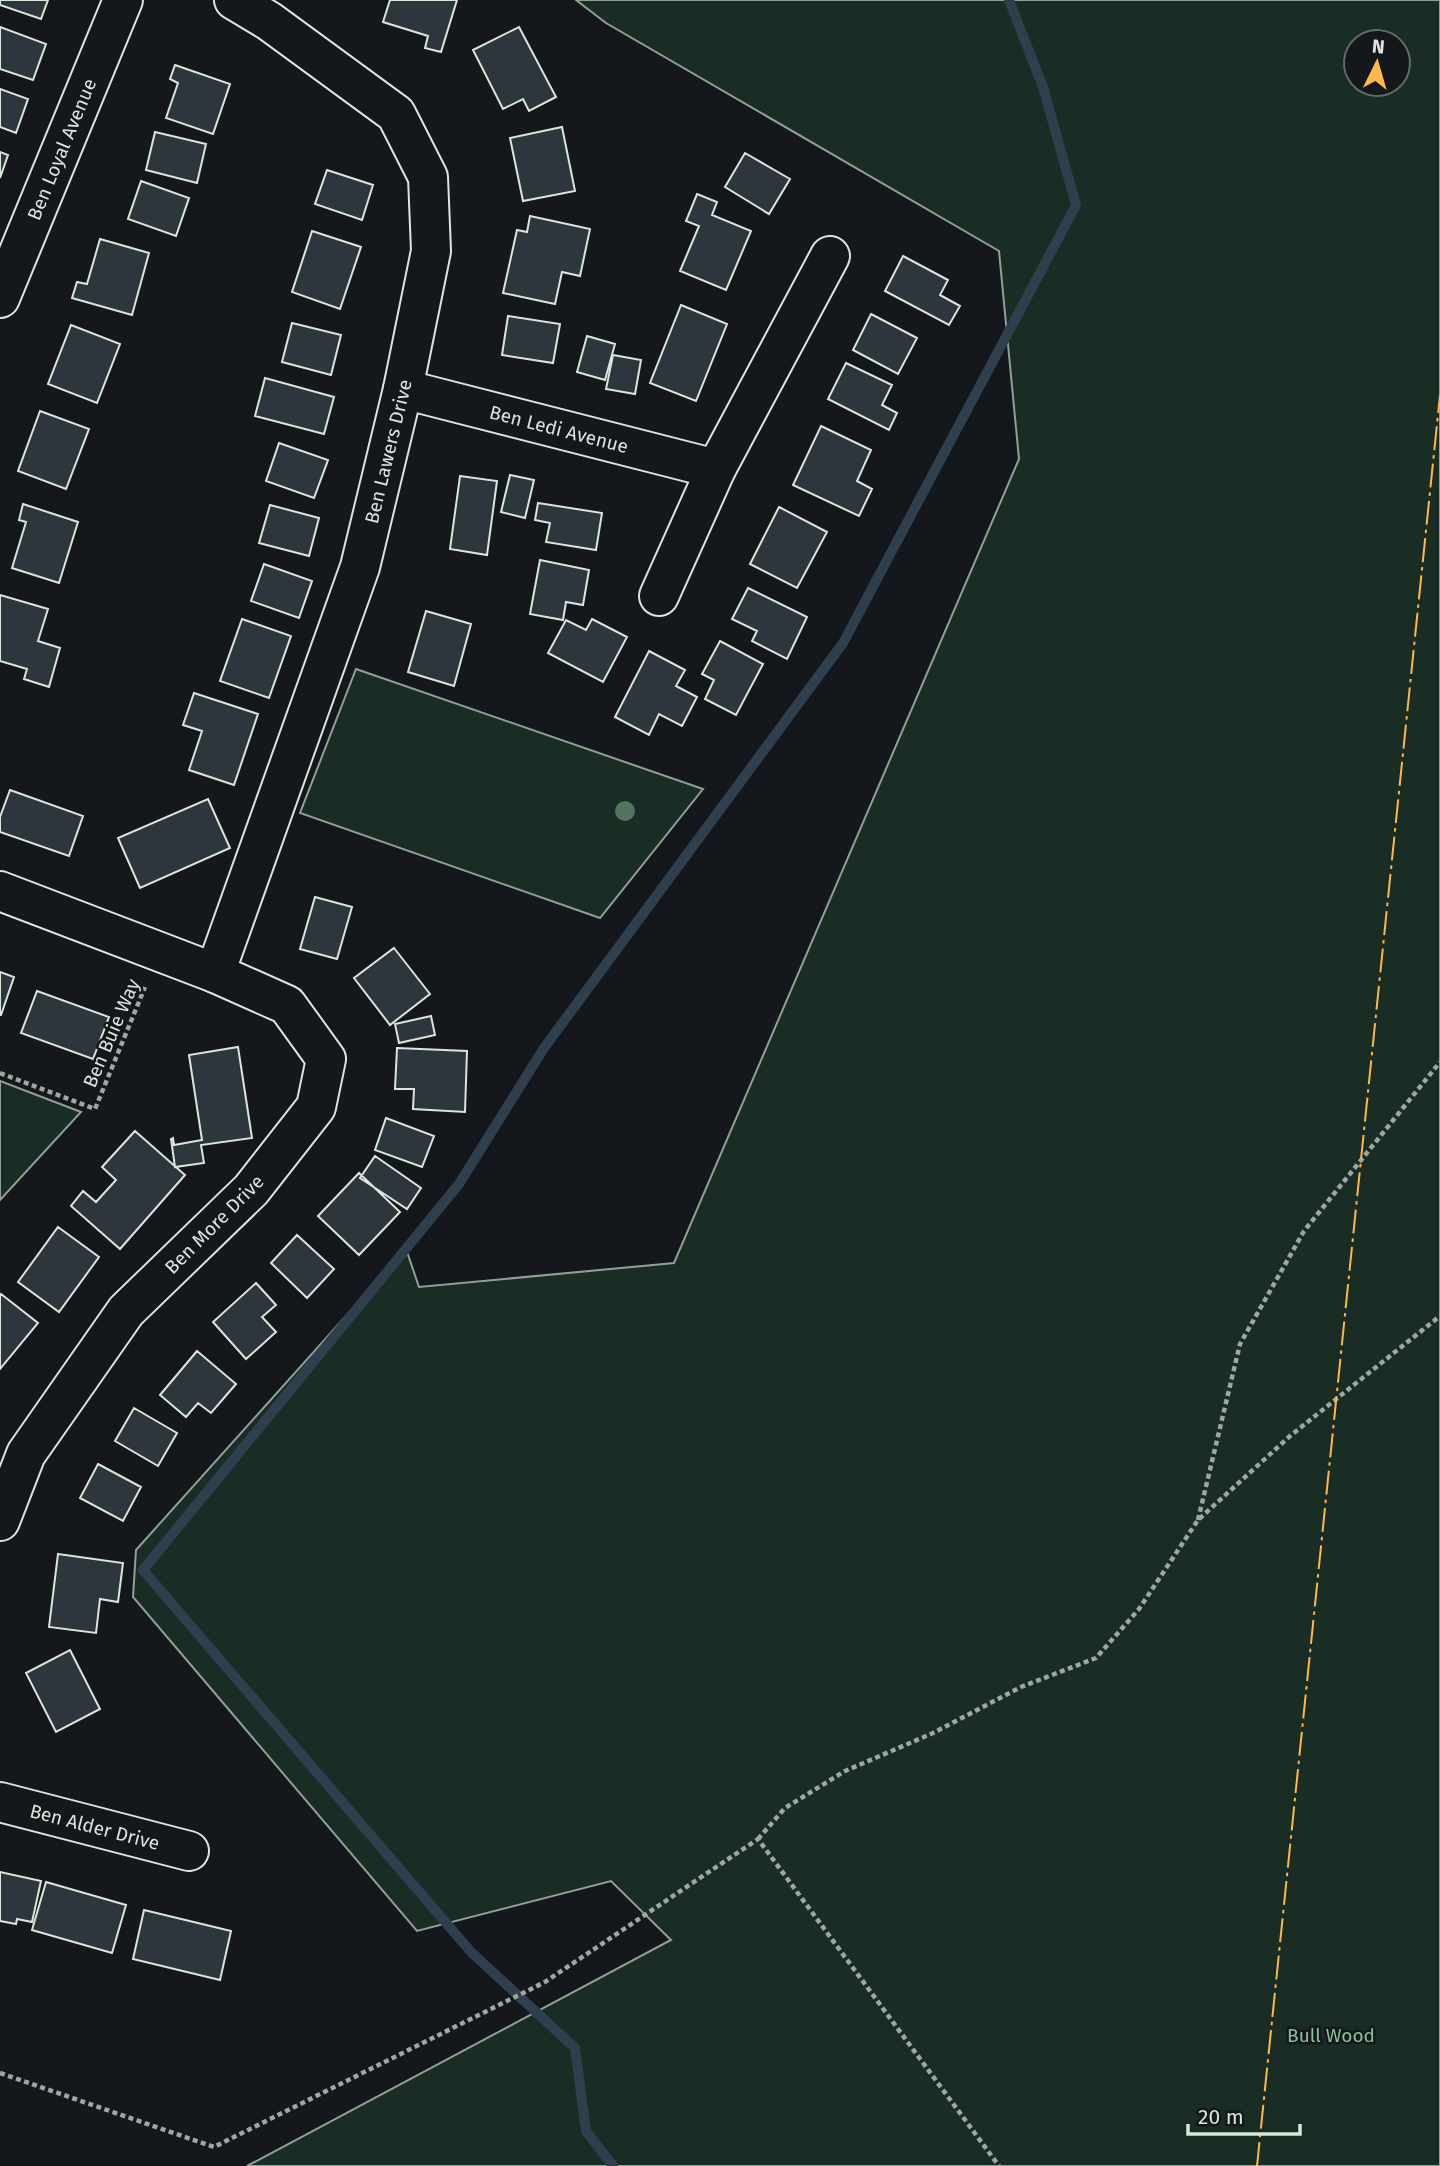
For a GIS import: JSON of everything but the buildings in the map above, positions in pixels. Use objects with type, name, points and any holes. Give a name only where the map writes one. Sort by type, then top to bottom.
[{"type":"street","name":"Ben Loyal Avenue","points":[[0,298],[123,0]]},
{"type":"street","name":"Ben Lawers Drive","points":[[215,974],[360,567],[403,389],[431,251],[428,177],[397,114],[269,21],[234,0]]},
{"type":"street","points":[[659,596],[716,469],[830,256]]},
{"type":"street","name":"Ben Ledi Avenue","points":[[403,389],[716,469]]},
{"type":"street","name":"Ben More Drive","points":[[0,891],[160,952],[287,1005],[326,1059],[316,1107],[251,1190],[126,1311],[26,1454],[0,1521]]},
{"type":"street","name":"Ben Alder Drive","points":[[0,1802],[189,1851]]},
{"type":"path","name":"Ben Buie Way","points":[[0,1073],[95,1109],[160,952]]},
{"type":"path","points":[[1198,1520],[1240,1344],[1304,1231],[1440,1062]]},
{"type":"path","points":[[0,2073],[214,2147],[545,1982],[758,1839],[785,1808],[845,1771],[933,1733],[1021,1688],[1096,1658],[1139,1609],[1198,1520],[1290,1436],[1440,1316]]},
{"type":"path","points":[[758,1839],[999,2166]]},
{"type":"green space","name":"Bull Wood","points":[[576,0],[1440,0],[1440,2166],[247,2166],[671,1940],[611,1881],[417,1931],[133,1597],[136,1550],[406,1249],[419,1287],[674,1263],[1019,459],[999,251],[606,23]]},
{"type":"green space","points":[[356,669],[703,789],[600,918],[300,813]]},
{"type":"green space","points":[[0,1081],[81,1112],[0,1200]]},
{"type":"waterway","points":[[613,2166],[586,2131],[575,2048],[471,1952],[143,1570],[459,1184],[544,1048],[843,643],[1076,205],[1043,87],[1009,0]]},
{"type":"power","points":[[1257,2166],[1440,395]]}]
